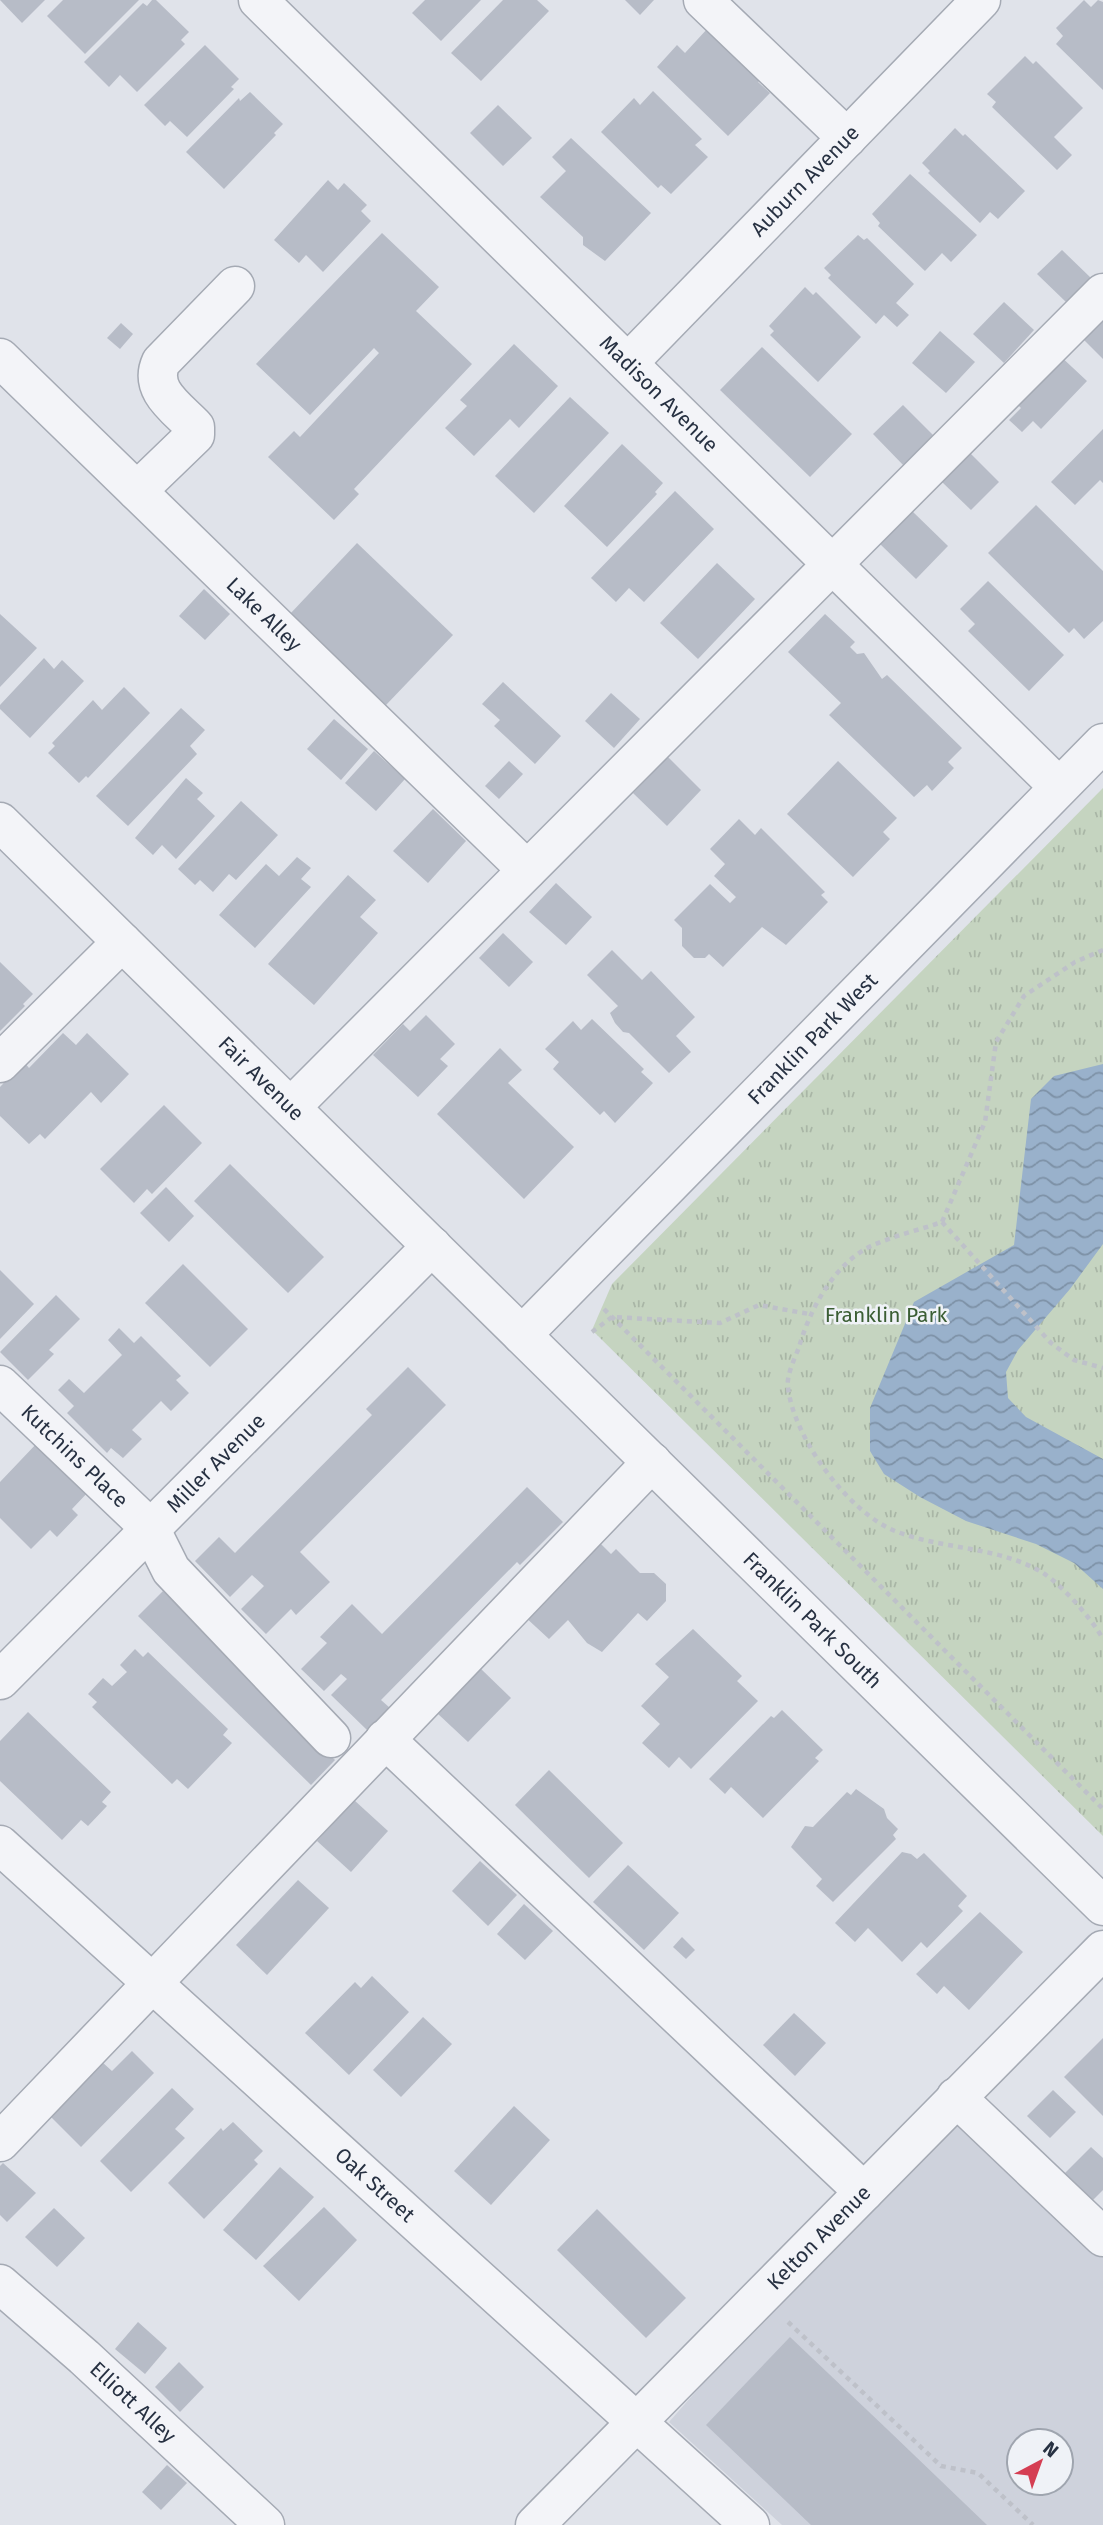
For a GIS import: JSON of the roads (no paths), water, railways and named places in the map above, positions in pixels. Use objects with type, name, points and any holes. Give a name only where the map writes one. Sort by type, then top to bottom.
[{"type":"street","name":"Madison Avenue","points":[[258,0],[1059,787]]},
{"type":"street","points":[[703,0],[847,138]]},
{"type":"street","name":"Auburn Avenue","points":[[628,363],[981,0]]},
{"type":"street","points":[[137,491],[195,435],[195,427],[158,388],[155,374],[161,362],[235,286]]},
{"type":"street","points":[[291,1107],[1103,293]]},
{"type":"street","name":"Lake Alley","points":[[0,358],[527,870]]},
{"type":"street","name":"Franklin Park West","points":[[522,1335],[1103,743]]},
{"type":"street","name":"Fair Avenue","points":[[0,822],[522,1335]]},
{"type":"street","points":[[0,1063],[122,942]]},
{"type":"street","name":"Miller Avenue","points":[[0,1680],[432,1246]]},
{"type":"street","name":"Franklin Park South","points":[[522,1335],[1103,1906]]},
{"type":"street","name":"Kutchins Place","points":[[0,1385],[150,1528],[171,1570],[331,1738]]},
{"type":"street","points":[[0,2142],[652,1462]]},
{"type":"street","points":[[385,1739],[864,2192]]},
{"type":"street","name":"Oak Street","points":[[0,1844],[750,2525]]},
{"type":"street","name":"Kelton Avenue","points":[[535,2525],[1103,1950]]},
{"type":"street","points":[[956,2097],[1103,2237]]},
{"type":"street","name":"Elliott Alley","points":[[0,2284],[84,2357],[265,2525]]},
{"type":"water","points":[[1103,1064],[1103,1244],[1070,1289],[1018,1350],[1006,1372],[1008,1398],[1026,1417],[1103,1459],[1103,1589],[1074,1563],[1036,1544],[966,1521],[884,1474],[870,1451],[870,1408],[914,1302],[1014,1245],[1031,1099],[1054,1076]]},
{"type":"park label","name":"Franklin Park","points":[[886,1315]]}]
